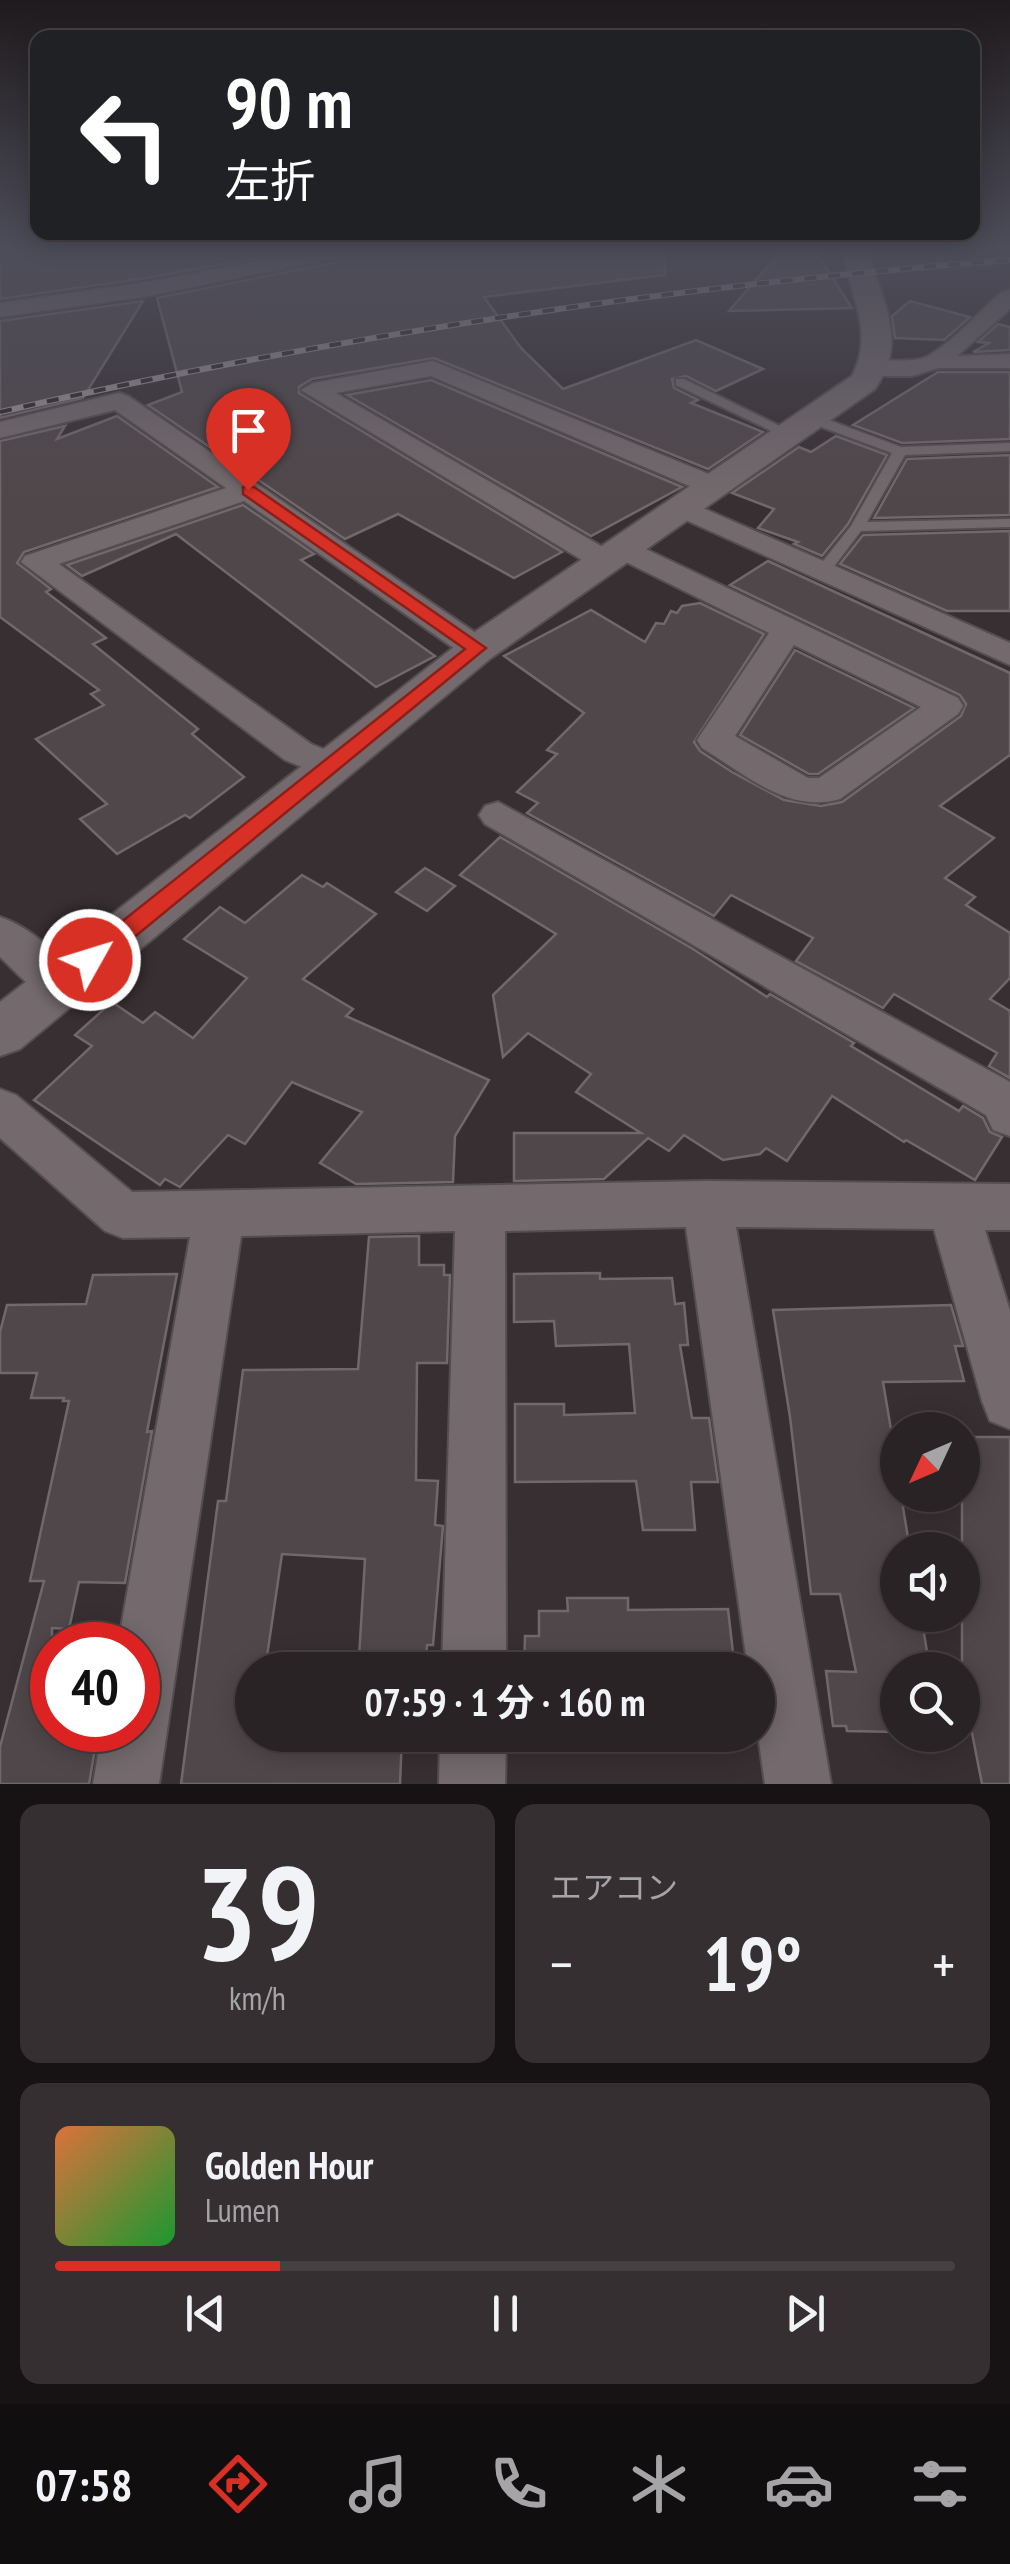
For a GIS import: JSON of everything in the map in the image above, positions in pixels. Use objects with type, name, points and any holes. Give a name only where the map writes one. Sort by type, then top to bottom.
[{"type":"street","points":[[0,1033],[476,648],[864,382],[874,369],[879,347],[877,335]]},
{"type":"street","points":[[937,361],[966,335]]},
{"type":"street","points":[[874,369],[912,368],[937,361],[1010,361]]},
{"type":"street","points":[[788,629],[715,740],[802,791],[827,790],[946,706],[788,629],[612,554],[312,390],[433,368],[696,496],[824,570],[1010,655]]},
{"type":"street","points":[[0,430],[119,400],[476,648]]},
{"type":"street","points":[[248,490],[36,562],[298,752],[327,765]]},
{"type":"street","points":[[948,626],[1010,624]]},
{"type":"street","points":[[498,815],[1004,1102],[1010,1116]]},
{"type":"street","points":[[0,933],[60,985]]},
{"type":"street","points":[[0,1109],[123,1215],[706,1204],[1010,1207]]},
{"type":"street","points":[[706,1204],[798,1784]]},
{"type":"street","points":[[953,1206],[1010,1400]]},
{"type":"street","points":[[474,1652],[480,1208]]},
{"type":"street","points":[[153,1622],[220,1213]]},
{"type":"street","points":[[126,1784],[131,1752]]},
{"type":"street","points":[[472,1784],[473,1752]]},
{"type":"lane","points":[[680,382],[801,426],[900,452],[1010,447]]},
{"type":"lane","points":[[824,570],[857,527],[900,452]]},
{"type":"lane","points":[[857,527],[1010,523]]},
{"type":"building","points":[[0,335],[122,335],[83,398],[0,418]]},
{"type":"building","points":[[167,335],[512,335],[563,389],[696,340],[763,369],[716,391],[686,376],[672,379],[674,388],[698,400],[691,403],[763,432],[708,469],[434,358],[312,379],[299,387],[299,393],[562,552],[514,578],[398,514],[345,539],[148,405],[182,392]]},
{"type":"building","points":[[895,335],[949,335],[944,340]]},
{"type":"building","points":[[985,335],[1010,335],[1010,350],[973,352],[989,343],[978,342]]},
{"type":"building","points":[[938,372],[1010,372],[1010,439],[902,443],[853,425]]},
{"type":"building","points":[[431,380],[682,487],[591,536],[347,395]]},
{"type":"building","points":[[117,416],[218,487],[24,552],[17,563],[51,589],[46,592],[106,638],[93,644],[198,729],[192,734],[244,777],[190,818],[185,815],[117,854],[80,819],[107,804],[36,739],[104,705],[91,694],[99,690],[0,617],[0,441],[65,426],[57,439]]},
{"type":"building","points":[[836,436],[887,455],[848,524],[822,556],[794,544],[798,542],[758,528],[774,509],[732,493],[799,447],[811,452]]},
{"type":"building","points":[[1010,455],[1010,515],[874,518],[907,459]]},
{"type":"building","points":[[243,505],[314,554],[301,560],[435,656],[376,687],[176,534],[82,576],[67,565]]},
{"type":"building","points":[[1010,531],[1010,611],[947,611],[840,564],[863,535]]},
{"type":"building","points":[[768,561],[1010,673],[1010,755],[940,806],[994,838],[945,878],[975,897],[966,905],[1010,933],[1010,978],[990,999],[1010,1011],[1010,1078],[989,1066],[997,1053],[894,994],[883,1008],[796,961],[813,938],[731,895],[714,916],[527,813],[538,803],[517,792],[557,754],[547,750],[584,713],[504,656],[591,610],[645,642],[656,623],[664,624],[671,611],[677,613],[682,606],[700,603],[764,634],[694,742],[700,751],[732,772],[784,800],[821,806],[842,802],[961,716],[966,704],[960,695],[730,585]]},
{"type":"building","points":[[795,650],[914,708],[818,774],[809,774],[740,735]]},
{"type":"building","points":[[500,837],[693,949],[767,997],[770,994],[854,1043],[851,1046],[959,1111],[963,1106],[983,1118],[990,1132],[1002,1137],[975,1180],[904,1142],[832,1096],[787,1161],[766,1148],[760,1154],[723,1160],[684,1135],[669,1151],[648,1138],[604,1179],[514,1181],[514,1133],[641,1133],[576,1092],[591,1074],[528,1033],[503,1057],[493,995],[556,934],[460,875]]},
{"type":"building","points":[[425,868],[455,886],[427,911],[396,892]]},
{"type":"building","points":[[302,875],[323,887],[327,883],[376,914],[303,979],[353,1009],[346,1016],[489,1080],[455,1136],[453,1182],[356,1184],[320,1163],[362,1112],[292,1082],[245,1144],[228,1135],[180,1187],[165,1179],[160,1185],[34,1100],[92,1046],[75,1035],[112,1002],[143,1023],[155,1012],[193,1038],[247,978],[184,939],[220,907],[245,923]]},
{"type":"building","points":[[419,1236],[419,1265],[444,1265],[444,1275],[450,1275],[447,1363],[417,1363],[416,1480],[438,1481],[435,1525],[443,1526],[433,1645],[427,1645],[426,1652],[359,1652],[365,1559],[282,1554],[268,1652],[235,1652],[235,1752],[401,1752],[400,1784],[181,1784],[218,1501],[226,1501],[243,1370],[358,1369],[369,1237]]},
{"type":"building","points":[[600,1273],[600,1279],[672,1278],[675,1304],[684,1303],[688,1345],[680,1345],[692,1418],[709,1418],[718,1482],[691,1482],[695,1530],[643,1530],[636,1481],[515,1482],[515,1404],[564,1404],[564,1415],[635,1413],[629,1344],[556,1346],[554,1321],[514,1322],[514,1274]]},
{"type":"building","points":[[177,1274],[147,1432],[152,1431],[125,1583],[79,1582],[70,1622],[33,1622],[44,1581],[30,1581],[69,1401],[31,1398],[37,1373],[0,1373],[0,1332],[7,1305],[86,1304],[93,1275]]},
{"type":"building","points":[[951,1305],[963,1346],[955,1346],[964,1381],[883,1382],[888,1412],[880,1412],[880,1512],[904,1512],[907,1532],[880,1532],[880,1632],[924,1632],[927,1652],[880,1652],[880,1732],[847,1731],[846,1726],[833,1726],[826,1671],[856,1672],[840,1594],[811,1594],[773,1310]]},
{"type":"building","points":[[980,1437],[1010,1437],[1010,1784],[982,1784],[976,1752],[980,1752],[980,1652],[962,1652],[962,1632],[980,1632],[980,1532],[962,1532],[962,1512],[980,1512]]},
{"type":"building","points":[[567,1598],[628,1598],[628,1610],[728,1609],[733,1652],[525,1652],[525,1636],[539,1636],[539,1611],[568,1611]]},
{"type":"building","points":[[30,1634],[30,1752],[94,1752],[89,1784],[0,1784],[0,1747]]},
{"type":"railway","points":[[0,412],[387,335]]},
{"type":"route","points":[[90,960],[476,648],[248,490]]}]
